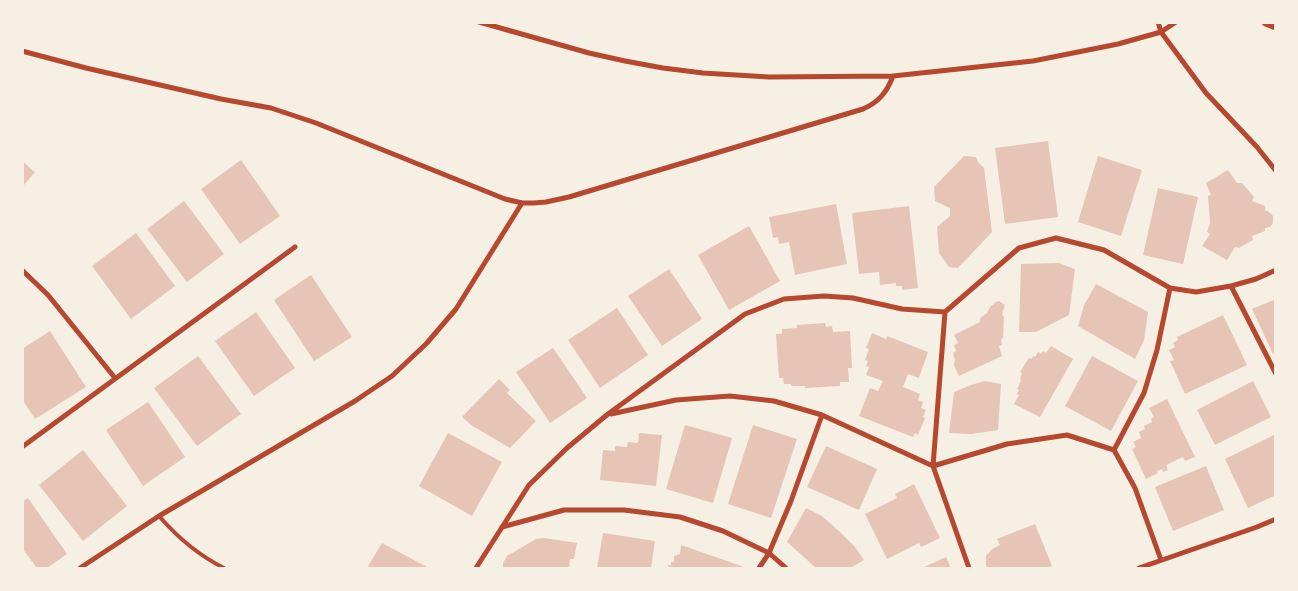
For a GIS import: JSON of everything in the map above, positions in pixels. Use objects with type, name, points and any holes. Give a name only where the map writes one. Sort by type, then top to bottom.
[{"type":"street","points":[[479,22],[589,53],[663,68],[727,75],[769,77],[893,76],[1033,61],[1118,44],[1161,32],[1176,22]]},
{"type":"street","points":[[1158,22],[1161,32],[1206,93],[1257,147],[1276,171]]},
{"type":"street","points":[[1266,22],[1276,26]]},
{"type":"street","points":[[22,51],[86,68],[221,99],[263,106],[293,115],[522,204],[569,198],[863,109],[880,98],[886,91],[893,76]]},
{"type":"street","points":[[80,568],[159,516],[355,401],[409,361],[456,309],[522,204]]},
{"type":"street","points":[[969,568],[933,466],[945,312],[1019,248],[1056,238],[1104,250],[1170,288],[1196,292],[1231,286],[1256,279],[1276,270]]},
{"type":"street","points":[[22,447],[295,247]]},
{"type":"street","points":[[22,270],[48,295],[115,378]]},
{"type":"street","points":[[1231,286],[1276,374]]},
{"type":"street","points":[[1114,450],[1144,394],[1157,350],[1170,288]]},
{"type":"street","points":[[476,568],[529,485],[567,448],[608,414],[745,314],[784,299],[824,296],[852,298],[902,308],[945,312]]},
{"type":"street","points":[[608,414],[676,400],[730,396],[774,401],[822,415],[933,466],[1007,444],[1067,435],[1114,450],[1136,488],[1161,560]]},
{"type":"street","points":[[759,568],[769,553],[791,501],[822,415]]},
{"type":"street","points":[[502,527],[564,510],[624,510],[680,517],[723,531],[769,553],[786,568]]},
{"type":"street","points":[[1139,568],[1276,519]]},
{"type":"lane","points":[[159,516],[185,544],[224,568]]},
{"type":"building","points":[[1048,141],[1058,217],[1005,224],[995,148]]},
{"type":"building","points":[[964,156],[976,157],[984,168],[992,232],[958,268],[949,267],[939,253],[937,227],[950,216],[950,208],[935,201],[934,187]]},
{"type":"building","points":[[1098,156],[1142,170],[1121,236],[1078,222]]},
{"type":"building","points":[[241,160],[280,216],[240,244],[201,189]]},
{"type":"building","points":[[22,161],[35,172],[24,185],[22,184]]},
{"type":"building","points":[[1228,170],[1237,183],[1242,183],[1254,197],[1252,201],[1265,206],[1265,210],[1273,216],[1273,223],[1270,227],[1265,228],[1265,231],[1252,236],[1253,240],[1239,248],[1235,247],[1227,260],[1202,246],[1210,234],[1207,232],[1210,223],[1208,196],[1211,195],[1206,183]]},
{"type":"building","points":[[1158,188],[1198,197],[1183,264],[1143,255]]},
{"type":"building","points":[[184,201],[224,254],[187,282],[147,229]]},
{"type":"building","points":[[836,204],[847,264],[795,275],[789,242],[779,244],[778,237],[773,238],[769,217]]},
{"type":"building","points":[[909,206],[918,288],[902,290],[902,286],[896,286],[896,283],[880,285],[879,272],[859,274],[852,213]]},
{"type":"building","points":[[749,226],[780,281],[729,310],[698,255]]},
{"type":"building","points":[[136,233],[175,286],[131,319],[92,266]]},
{"type":"building","points":[[1059,263],[1075,269],[1069,315],[1036,332],[1019,332],[1021,264]]},
{"type":"building","points":[[669,269],[702,319],[662,346],[628,296]]},
{"type":"building","points":[[311,275],[352,337],[314,361],[274,300]]},
{"type":"building","points":[[1096,284],[1148,312],[1144,340],[1135,359],[1078,326],[1084,305]]},
{"type":"building","points":[[1276,299],[1276,353],[1273,354],[1252,309]]},
{"type":"building","points":[[999,301],[1005,305],[1002,314],[1004,317],[1002,345],[999,346],[1002,356],[959,376],[954,365],[953,353],[956,351],[954,345],[958,343],[954,335],[980,322],[980,318],[987,313],[990,307]]},
{"type":"building","points":[[617,308],[648,355],[600,388],[568,340]]},
{"type":"building","points":[[256,312],[295,368],[254,396],[215,341]]},
{"type":"building","points":[[1223,315],[1247,365],[1185,394],[1170,361],[1174,360],[1169,350],[1175,347],[1173,343],[1178,340],[1177,337]]},
{"type":"building","points":[[825,323],[826,327],[832,326],[833,332],[850,331],[852,368],[848,368],[849,382],[840,382],[840,386],[805,388],[805,386],[784,384],[783,378],[779,378],[776,334],[782,334],[782,329],[797,328],[797,325]]},
{"type":"building","points":[[50,331],[86,387],[35,419],[22,399],[22,349]]},
{"type":"building","points":[[872,333],[886,339],[887,336],[928,352],[919,378],[908,374],[903,387],[920,394],[918,400],[923,402],[921,408],[926,410],[918,435],[915,433],[913,437],[859,416],[870,388],[878,391],[883,381],[866,375],[869,367],[866,366],[868,361],[865,360],[869,349],[866,348]]},
{"type":"building","points":[[1051,346],[1073,359],[1040,417],[1014,404],[1019,395],[1017,394],[1019,390],[1017,389],[1021,380],[1022,373],[1020,372],[1029,358],[1035,357],[1038,352],[1041,354],[1043,351],[1046,353]]},
{"type":"building","points":[[553,348],[587,398],[550,423],[516,372]]},
{"type":"building","points":[[198,356],[241,414],[197,446],[154,388]]},
{"type":"building","points":[[1092,356],[1138,381],[1111,431],[1065,406]]},
{"type":"building","points":[[499,379],[510,390],[507,393],[536,421],[510,448],[471,425],[462,417]]},
{"type":"building","points":[[985,381],[1001,384],[998,430],[971,434],[949,433],[954,392]]},
{"type":"building","points":[[1253,381],[1271,417],[1215,445],[1197,410]]},
{"type":"building","points":[[1167,399],[1195,457],[1185,461],[1183,457],[1166,465],[1168,470],[1163,472],[1162,469],[1157,471],[1158,473],[1146,479],[1132,449],[1136,447],[1133,442],[1141,438],[1139,432],[1145,429],[1144,426],[1152,422],[1151,419],[1154,417],[1149,408]]},
{"type":"building","points":[[148,402],[185,457],[143,486],[106,430]]},
{"type":"building","points":[[685,425],[732,438],[713,503],[666,489]]},
{"type":"building","points":[[753,425],[797,439],[771,518],[728,504]]},
{"type":"building","points":[[448,433],[502,462],[472,516],[419,486]]},
{"type":"building","points":[[639,433],[662,435],[656,486],[600,480],[603,450],[615,451],[615,446],[627,447],[628,442],[638,443]]},
{"type":"building","points":[[1276,434],[1276,495],[1248,508],[1225,459]]},
{"type":"building","points":[[826,446],[877,469],[859,510],[807,487]]},
{"type":"building","points":[[83,450],[127,506],[83,541],[39,485]]},
{"type":"building","points":[[1206,466],[1224,510],[1173,531],[1155,487]]},
{"type":"building","points":[[914,484],[940,538],[921,547],[919,543],[887,559],[865,514],[897,498],[895,494]]},
{"type":"building","points":[[28,498],[67,554],[47,568],[37,568],[22,548],[22,502]]},
{"type":"building","points":[[806,508],[822,516],[840,532],[855,547],[864,560],[850,568],[816,568],[787,542]]},
{"type":"building","points":[[1035,524],[1052,566],[1046,568],[987,568],[986,556],[992,549],[1000,545],[997,539]]},
{"type":"building","points":[[603,533],[655,541],[651,568],[597,568]]},
{"type":"building","points":[[544,538],[577,543],[574,559],[570,559],[569,568],[503,568],[503,563],[507,556],[536,539]]},
{"type":"building","points":[[382,543],[429,568],[367,568]]},
{"type":"building","points":[[681,545],[747,568],[669,568],[668,565],[674,562],[674,556],[680,554]]},
{"type":"building","points":[[946,557],[951,568],[922,568]]}]
